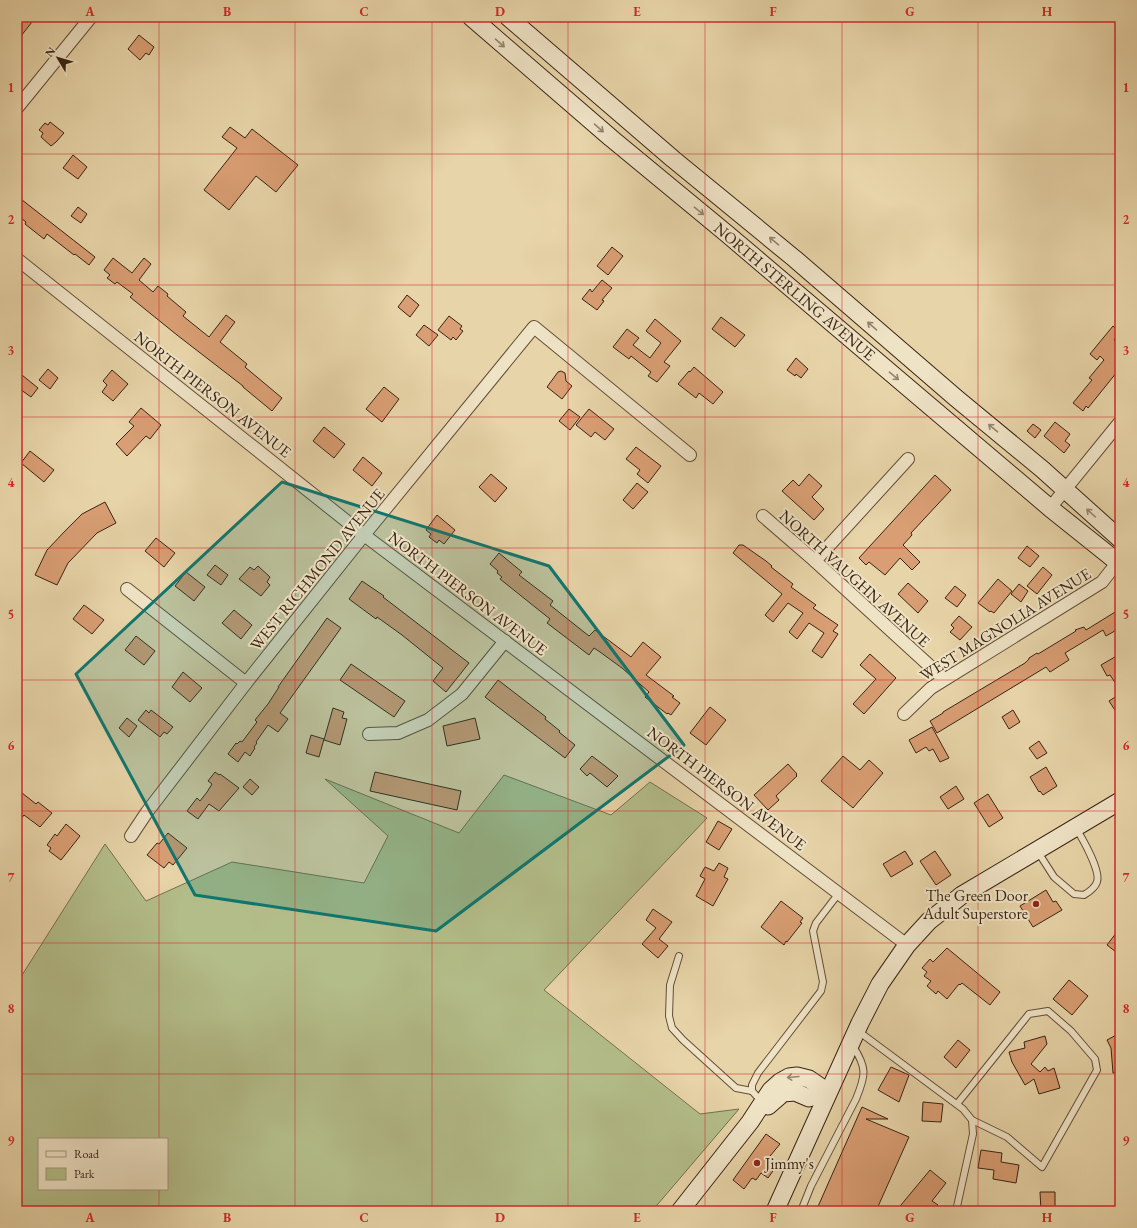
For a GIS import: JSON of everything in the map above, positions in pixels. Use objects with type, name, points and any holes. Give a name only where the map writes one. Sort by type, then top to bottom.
[{"type":"main road","name":"NORTH STERLING AVENUE","points":[[471,17],[611,138],[726,233],[1050,508],[1119,561]]},
{"type":"main road","name":"NORTH STERLING AVENUE","points":[[508,17],[673,159],[795,259],[1065,490],[1120,540]]},
{"type":"main road","points":[[775,1211],[854,1036],[880,984],[907,945],[929,921],[962,895],[1120,801]]},
{"type":"main road","points":[[750,1122],[757,1097],[771,1090],[789,1077],[797,1076],[808,1079],[828,1092]]},
{"type":"main road","points":[[680,1211],[750,1122],[774,1100],[783,1093],[795,1092],[809,1098],[828,1092]]},
{"type":"street","points":[[17,108],[91,17]]},
{"type":"street","name":"NORTH PIERSON AVENUE","points":[[17,259],[364,534],[907,945]]},
{"type":"street","name":"WEST RICHMOND AVENUE","points":[[131,836],[151,806],[246,683],[364,534],[534,327],[690,454]]},
{"type":"street","points":[[1050,508],[1120,422]]},
{"type":"street","points":[[815,561],[908,459]]},
{"type":"street","name":"NORTH VAUGHN AVENUE","points":[[763,516],[815,561],[944,679]]},
{"type":"street","name":"WEST MAGNOLIA AVENUE","points":[[904,714],[925,693],[944,679],[1102,582],[1119,561]]},
{"type":"street","points":[[127,589],[246,683]]},
{"type":"street","points":[[369,734],[398,732],[428,720],[462,694],[505,641]]},
{"type":"lane","points":[[1037,850],[1054,877],[1074,894],[1084,895],[1093,888],[1097,882],[1098,875],[1090,855],[1076,828]]},
{"type":"lane","points":[[757,1097],[752,1086],[758,1073],[821,991],[823,982],[813,931],[816,923],[839,893]]},
{"type":"lane","points":[[679,956],[670,985],[670,1016],[672,1028],[683,1040],[736,1088],[757,1097]]},
{"type":"lane","points":[[854,1036],[957,1104],[964,1109],[972,1120],[1007,1137],[1042,1167],[1097,1070],[1095,1059],[1071,1031],[1048,1011],[1029,1014],[957,1104]]},
{"type":"lane","points":[[800,1211],[861,1087],[864,1069],[854,1036]]},
{"type":"lane","points":[[956,1211],[973,1134],[972,1120]]},
{"type":"highlighted area","points":[[282,482],[549,566],[684,745],[436,931],[195,895],[76,674]]},
{"type":"green space","points":[[504,775],[611,815],[650,782],[707,818],[544,990],[700,1114],[739,1109],[652,1211],[17,1211],[17,983],[105,844],[146,901],[232,862],[364,883],[388,836],[325,779],[459,833]]},
{"type":"building","points":[[17,17],[36,17],[17,41]]},
{"type":"building","points":[[139,35],[154,47],[149,55],[146,53],[140,60],[128,49]]},
{"type":"building","points":[[50,122],[64,133],[51,146],[41,137],[43,133],[39,130],[45,123],[48,125]]},
{"type":"building","points":[[230,127],[245,138],[252,129],[298,165],[276,192],[256,176],[229,210],[204,190],[237,148],[222,137]]},
{"type":"building","points":[[73,155],[87,167],[78,179],[63,168]]},
{"type":"building","points":[[17,196],[95,257],[89,265],[47,234],[44,239],[25,224],[26,222],[17,215]]},
{"type":"building","points":[[78,207],[87,214],[81,223],[71,216]]},
{"type":"building","points":[[612,247],[623,256],[608,275],[597,266]]},
{"type":"building","points":[[113,258],[132,273],[144,258],[151,264],[139,280],[153,292],[158,286],[168,294],[167,296],[186,312],[183,316],[209,337],[226,315],[235,322],[220,342],[247,364],[245,367],[282,398],[272,411],[243,386],[130,297],[133,294],[117,282],[115,284],[107,278],[110,275],[104,270]]},
{"type":"building","points":[[602,280],[612,288],[602,300],[604,301],[597,310],[582,299],[590,289],[592,292]]},
{"type":"building","points":[[407,295],[419,305],[410,317],[398,307]]},
{"type":"building","points":[[449,316],[462,326],[460,329],[463,331],[456,340],[453,337],[451,340],[438,330]]},
{"type":"building","points":[[721,317],[745,335],[735,347],[712,329]]},
{"type":"building","points":[[655,319],[681,341],[664,362],[670,366],[657,382],[648,376],[651,372],[631,356],[629,359],[613,347],[627,329],[639,338],[633,345],[650,358],[661,343],[646,331]]},
{"type":"building","points":[[424,325],[438,335],[429,346],[416,335]]},
{"type":"building","points":[[1113,326],[1120,332],[1114,340],[1120,345],[1120,365],[1116,371],[1117,372],[1088,408],[1086,406],[1083,411],[1073,403],[1092,380],[1089,378],[1104,360],[1100,356],[1097,360],[1090,354]]},
{"type":"building","points":[[796,358],[808,369],[801,378],[796,374],[795,376],[787,370]]},
{"type":"building","points":[[694,367],[723,392],[713,404],[699,393],[696,398],[678,384]]},
{"type":"building","points":[[48,369],[58,378],[50,389],[39,380]]},
{"type":"building","points":[[112,370],[128,384],[113,401],[102,392],[107,385],[103,381]]},
{"type":"building","points":[[17,371],[38,388],[31,397],[17,387]]},
{"type":"building","points":[[561,371],[565,373],[566,381],[572,386],[562,399],[547,387],[558,372]]},
{"type":"building","points":[[384,387],[399,399],[382,422],[366,409]]},
{"type":"building","points":[[141,408],[161,425],[150,439],[146,436],[127,456],[116,444],[134,426],[129,422]]},
{"type":"building","points":[[569,409],[580,417],[570,430],[559,421]]},
{"type":"building","points":[[589,409],[614,429],[605,440],[595,432],[591,437],[576,425]]},
{"type":"building","points":[[1055,422],[1070,434],[1065,441],[1070,445],[1064,453],[1044,436]]},
{"type":"building","points":[[1033,424],[1041,430],[1035,438],[1027,431]]},
{"type":"building","points":[[324,427],[345,444],[334,458],[313,441]]},
{"type":"building","points":[[636,447],[661,466],[648,483],[637,474],[640,470],[626,459]]},
{"type":"building","points":[[30,451],[54,470],[44,482],[21,463]]},
{"type":"building","points":[[363,457],[382,473],[372,486],[353,470]]},
{"type":"building","points":[[491,474],[507,488],[495,502],[479,487]]},
{"type":"building","points":[[809,474],[822,486],[812,497],[824,509],[814,520],[782,491],[793,480],[799,486]]},
{"type":"building","points":[[935,475],[951,490],[911,533],[912,535],[903,545],[920,562],[912,570],[900,558],[885,575],[869,562],[866,565],[859,558]]},
{"type":"building","points":[[637,483],[648,492],[633,509],[623,500]]},
{"type":"building","points":[[105,502],[116,523],[97,533],[68,563],[57,585],[35,575],[47,550],[66,530],[82,514]]},
{"type":"building","points":[[437,515],[455,530],[444,544],[439,540],[437,543],[429,537],[431,534],[426,530]]},
{"type":"building","points":[[156,538],[175,553],[164,567],[145,551]]},
{"type":"building","points":[[739,545],[743,545],[766,561],[772,566],[771,567],[793,584],[791,587],[816,605],[813,608],[838,625],[833,631],[838,634],[822,658],[812,651],[824,633],[809,623],[797,639],[789,632],[803,613],[788,603],[773,622],[765,615],[782,594],[733,553]]},
{"type":"building","points":[[1027,546],[1039,556],[1030,567],[1018,558]]},
{"type":"building","points":[[499,553],[522,572],[519,575],[553,601],[550,605],[589,636],[595,630],[631,657],[643,642],[661,657],[646,675],[674,696],[672,697],[680,703],[671,715],[668,713],[667,714],[645,697],[649,692],[622,668],[594,648],[589,655],[547,623],[550,619],[500,579],[502,577],[497,573],[498,571],[490,564]]},
{"type":"building","points":[[215,565],[228,575],[221,585],[207,575]]},
{"type":"building","points":[[258,566],[270,577],[267,582],[270,585],[261,596],[239,579],[250,567],[254,570]]},
{"type":"building","points":[[1043,567],[1052,575],[1037,594],[1027,586]]},
{"type":"building","points":[[186,572],[205,587],[194,601],[175,586]]},
{"type":"building","points":[[998,579],[1012,591],[994,613],[991,611],[990,612],[978,603]]},
{"type":"building","points":[[362,581],[384,596],[383,597],[469,663],[446,692],[433,681],[443,668],[402,635],[377,617],[376,619],[349,599]]},
{"type":"building","points":[[908,583],[928,601],[918,613],[898,594]]},
{"type":"building","points":[[1019,584],[1028,591],[1021,602],[1011,594]]},
{"type":"building","points":[[955,586],[966,595],[957,607],[945,598]]},
{"type":"building","points":[[84,605],[104,620],[92,634],[73,619]]},
{"type":"building","points":[[1120,609],[1120,628],[1106,636],[1103,630],[1065,653],[1069,660],[1050,672],[1046,667],[937,733],[930,721],[943,712],[1025,663],[1029,658],[1076,631],[1075,630],[1084,627],[1086,630]]},
{"type":"building","points":[[234,610],[252,625],[241,639],[222,623]]},
{"type":"building","points":[[959,616],[972,627],[960,640],[950,632],[954,628],[951,625]]},
{"type":"building","points":[[327,618],[341,628],[280,713],[288,719],[278,732],[268,725],[256,742],[255,748],[250,756],[245,752],[238,762],[228,754],[236,743],[237,744],[240,741],[242,742],[257,722],[255,720],[268,704],[278,687]]},
{"type":"building","points":[[136,636],[155,651],[144,665],[125,650]]},
{"type":"building","points":[[870,654],[896,678],[864,714],[853,704],[876,679],[860,665]]},
{"type":"building","points":[[1120,654],[1120,690],[1110,675],[1107,676],[1101,665]]},
{"type":"building","points":[[351,664],[405,701],[394,717],[340,680]]},
{"type":"building","points":[[183,672],[202,688],[190,702],[172,687]]},
{"type":"building","points":[[498,680],[546,717],[545,719],[575,745],[565,758],[485,697]]},
{"type":"building","points":[[1120,694],[1120,718],[1109,701]]},
{"type":"building","points":[[710,707],[726,720],[706,745],[690,733]]},
{"type":"building","points":[[333,708],[344,712],[342,718],[347,719],[340,745],[324,740]]},
{"type":"building","points":[[146,710],[149,713],[151,710],[173,727],[167,734],[164,732],[160,737],[138,720]]},
{"type":"building","points":[[1013,710],[1020,722],[1009,729],[1002,717]]},
{"type":"building","points":[[127,718],[137,726],[129,737],[119,728]]},
{"type":"building","points":[[475,718],[480,739],[447,746],[443,726]]},
{"type":"building","points":[[932,727],[949,758],[940,762],[933,749],[929,751],[926,747],[916,753],[909,740]]},
{"type":"building","points":[[311,735],[324,739],[319,757],[306,753]]},
{"type":"building","points":[[1039,741],[1047,753],[1037,759],[1029,748]]},
{"type":"building","points":[[592,756],[618,776],[607,787],[590,773],[587,776],[580,769]]},
{"type":"building","points":[[843,756],[860,770],[869,760],[883,773],[853,808],[821,781]]},
{"type":"building","points":[[788,764],[797,776],[776,796],[779,800],[768,810],[754,795]]},
{"type":"building","points":[[1046,767],[1057,786],[1043,795],[1040,791],[1039,792],[1030,777]]},
{"type":"building","points":[[215,772],[239,788],[219,811],[209,804],[198,819],[187,811],[197,798],[200,801],[207,792],[212,784],[208,781]]},
{"type":"building","points":[[375,772],[461,791],[457,810],[370,791]]},
{"type":"building","points":[[250,779],[259,787],[252,795],[243,787]]},
{"type":"building","points":[[956,786],[964,799],[948,809],[940,797]]},
{"type":"building","points":[[17,789],[36,804],[38,802],[52,813],[40,827],[24,815],[17,824]]},
{"type":"building","points":[[988,794],[1003,818],[989,827],[974,803]]},
{"type":"building","points":[[718,821],[732,829],[719,850],[706,842]]},
{"type":"building","points":[[66,824],[80,836],[61,860],[49,851],[51,848],[47,845],[55,834],[57,836]]},
{"type":"building","points":[[168,833],[187,848],[173,865],[169,862],[164,868],[147,855]]},
{"type":"building","points":[[905,851],[913,864],[891,877],[883,864]]},
{"type":"building","points":[[935,851],[951,875],[936,885],[920,861]]},
{"type":"building","points":[[719,863],[728,868],[724,877],[728,879],[713,906],[696,896],[705,879],[700,876],[705,867],[714,871]]},
{"type":"building","points":[[1046,890],[1053,902],[1056,901],[1062,910],[1033,927],[1020,906]]},
{"type":"building","points":[[781,901],[803,918],[800,922],[802,923],[784,945],[761,927]]},
{"type":"building","points":[[653,909],[672,922],[659,939],[668,946],[658,958],[642,944],[656,928],[646,920]]},
{"type":"building","points":[[1120,928],[1120,955],[1107,945]]},
{"type":"building","points":[[947,948],[1000,992],[990,1005],[962,983],[960,985],[959,984],[947,999],[938,991],[936,994],[927,986],[931,981],[924,976],[927,972],[922,968],[930,959],[933,962]]},
{"type":"building","points":[[1069,980],[1088,996],[1072,1015],[1053,999]]},
{"type":"building","points":[[1120,1033],[1120,1073],[1113,1073],[1111,1048],[1107,1040]]},
{"type":"building","points":[[1045,1036],[1047,1044],[1031,1064],[1040,1072],[1045,1067],[1048,1071],[1054,1068],[1060,1088],[1039,1094],[1034,1079],[1025,1085],[1012,1062],[1009,1052],[1025,1048],[1024,1042]]},
{"type":"building","points":[[958,1040],[970,1050],[956,1068],[944,1057]]},
{"type":"building","points":[[891,1067],[909,1075],[899,1102],[878,1090]]},
{"type":"building","points":[[923,1102],[943,1104],[941,1122],[922,1121]]},
{"type":"building","points":[[862,1107],[888,1119],[866,1119],[909,1137],[876,1211],[816,1211]]},
{"type":"building","name":"Jimmy's","points":[[766,1134],[780,1144],[766,1161],[775,1168],[768,1178],[761,1173],[756,1180],[752,1178],[744,1189],[733,1180]]},
{"type":"building","points":[[981,1150],[1002,1153],[1001,1162],[1019,1165],[1016,1183],[993,1179],[994,1170],[978,1168]]},
{"type":"building","points":[[930,1170],[946,1183],[932,1201],[938,1205],[933,1211],[896,1211]]},
{"type":"building","points":[[1040,1192],[1055,1192],[1055,1211],[1041,1211]]},
{"type":"place","name":"The Green Door Adult Superstore","points":[[1036,904]]},
{"type":"place","name":"Jimmy's","points":[[757,1163]]}]
